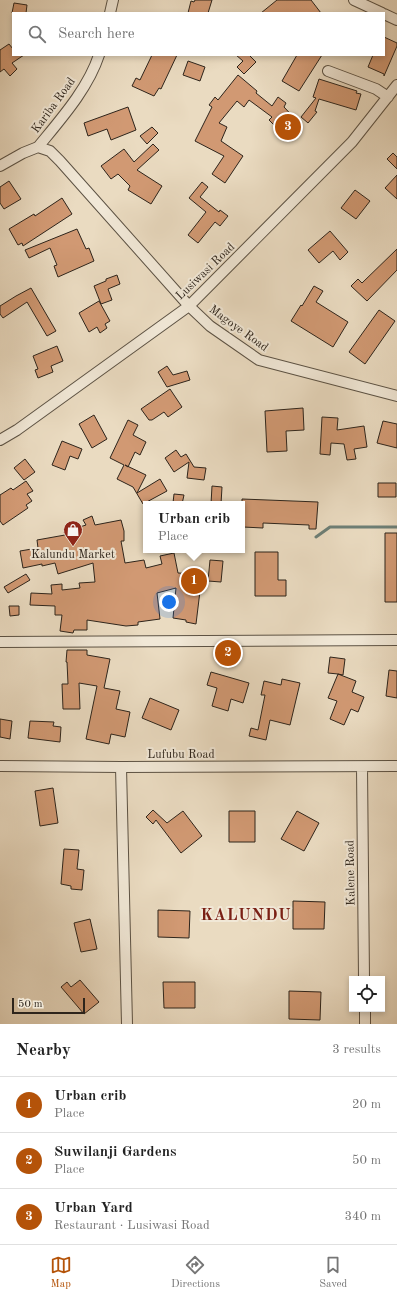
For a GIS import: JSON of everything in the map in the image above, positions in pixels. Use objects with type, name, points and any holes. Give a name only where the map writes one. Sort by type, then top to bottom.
[{"type":"street","points":[[110,12],[113,0]]},
{"type":"street","points":[[354,0],[381,12]]},
{"type":"street","points":[[385,14],[397,20]]},
{"type":"street","name":"Kariba Road","points":[[38,147],[74,101],[89,76],[99,56]]},
{"type":"street","points":[[328,71],[376,89],[388,97]]},
{"type":"street","name":"Lusiwasi Road","points":[[0,440],[17,430],[189,306],[352,142],[397,85]]},
{"type":"street","points":[[0,166],[23,153],[38,147]]},
{"type":"street","name":"Magoye Road","points":[[38,147],[50,151],[60,161],[189,306],[210,326],[258,360],[397,396]]},
{"type":"street","points":[[0,642],[397,640]]},
{"type":"street","name":"Lufubu Road","points":[[0,766],[397,766]]},
{"type":"street","points":[[120,767],[127,1024]]},
{"type":"street","name":"Kalene Road","points":[[362,767],[364,976]]},
{"type":"street","points":[[365,1012],[365,1024]]},
{"type":"building","points":[[195,0],[212,0],[208,12],[188,12],[191,1],[194,2]]},
{"type":"building","points":[[277,0],[311,0],[320,12],[262,12]]},
{"type":"building","points":[[14,3],[27,5],[26,12],[12,12]]},
{"type":"building","points":[[385,37],[397,43],[384,76],[384,74],[368,67],[373,56],[385,56]]},
{"type":"building","points":[[9,44],[12,48],[12,56],[22,56],[12,63],[17,69],[10,76],[4,69],[0,72],[0,50]]},
{"type":"building","points":[[152,56],[177,56],[161,89],[159,88],[154,96],[132,86],[136,78],[140,80]]},
{"type":"building","points":[[237,56],[250,56],[256,62],[244,74],[237,67],[243,61]]},
{"type":"building","points":[[296,56],[321,56],[299,91],[282,81]]},
{"type":"building","points":[[188,61],[205,67],[200,81],[183,75]]},
{"type":"building","points":[[238,75],[272,106],[278,97],[286,103],[284,107],[299,123],[286,137],[269,120],[272,117],[249,100],[244,107],[237,101],[219,123],[227,127],[221,141],[243,156],[225,183],[212,174],[224,156],[195,141],[212,107],[209,105],[215,97],[218,100]]},
{"type":"building","points":[[319,79],[357,91],[356,93],[361,94],[356,110],[319,99],[315,111],[317,112],[308,123],[301,117],[316,98],[313,97]]},
{"type":"building","points":[[128,107],[136,130],[111,140],[107,129],[88,136],[84,123]]},
{"type":"building","points":[[152,127],[158,133],[147,144],[140,136]]},
{"type":"building","points":[[153,144],[159,150],[137,170],[162,186],[151,204],[128,190],[130,186],[118,174],[111,179],[101,166],[124,149],[134,162]]},
{"type":"building","points":[[393,153],[397,157],[397,169],[387,159]]},
{"type":"building","points":[[397,175],[397,199],[385,188]]},
{"type":"building","points":[[9,181],[21,199],[4,209],[0,203],[0,187]]},
{"type":"building","points":[[202,182],[208,187],[200,197],[219,212],[220,210],[228,216],[220,226],[215,222],[198,243],[188,235],[206,212],[189,198]]},
{"type":"building","points":[[355,190],[370,201],[356,219],[341,208]]},
{"type":"building","points":[[62,198],[72,214],[23,246],[22,243],[18,245],[9,229],[34,214],[35,216]]},
{"type":"building","points":[[77,229],[86,249],[89,248],[94,261],[58,277],[54,266],[57,265],[50,248],[29,258],[25,250]]},
{"type":"building","points":[[330,231],[348,252],[340,260],[333,251],[319,263],[308,250]]},
{"type":"building","points":[[397,249],[397,270],[367,301],[351,286],[358,279],[362,283]]},
{"type":"building","points":[[117,275],[120,284],[108,289],[112,300],[101,304],[94,286]]},
{"type":"building","points":[[314,286],[323,291],[316,302],[348,322],[333,347],[291,321]]},
{"type":"building","points":[[31,288],[56,331],[47,336],[27,302],[3,318],[0,314],[0,306]]},
{"type":"building","points":[[99,301],[110,321],[105,324],[107,328],[100,333],[97,327],[89,332],[79,313]]},
{"type":"building","points":[[379,310],[395,321],[365,364],[349,352]]},
{"type":"building","points":[[57,346],[63,361],[51,366],[53,372],[38,378],[35,370],[38,369],[33,356]]},
{"type":"building","points":[[167,366],[173,375],[187,371],[190,380],[167,387],[158,372]]},
{"type":"building","points":[[170,389],[182,407],[168,417],[164,412],[152,420],[149,420],[141,409]]},
{"type":"building","points":[[303,408],[304,430],[286,431],[287,451],[267,452],[265,411]]},
{"type":"building","points":[[94,415],[107,439],[92,448],[79,424]]},
{"type":"building","points":[[322,417],[338,418],[337,430],[364,426],[367,447],[354,449],[356,459],[347,460],[344,444],[331,443],[330,455],[320,454]]},
{"type":"building","points":[[128,420],[138,425],[133,435],[146,442],[140,455],[135,452],[128,467],[146,475],[137,493],[160,479],[167,491],[149,501],[143,501],[143,504],[133,487],[117,479],[124,465],[110,458]]},
{"type":"building","points":[[383,421],[397,424],[397,448],[377,443]]},
{"type":"building","points":[[62,441],[82,449],[78,459],[70,456],[65,470],[52,465]]},
{"type":"building","points":[[176,450],[181,457],[186,454],[194,467],[206,468],[204,480],[187,478],[189,462],[174,472],[165,458]]},
{"type":"building","points":[[25,459],[35,472],[24,480],[14,468]]},
{"type":"building","points":[[26,481],[33,491],[27,494],[32,501],[26,505],[28,508],[3,525],[0,521],[0,495],[11,488],[13,490]]},
{"type":"building","points":[[378,483],[396,483],[396,497],[378,497]]},
{"type":"building","points":[[212,486],[222,487],[221,501],[211,501]]},
{"type":"building","points":[[174,494],[184,495],[183,501],[173,501]]},
{"type":"building","points":[[242,499],[318,502],[316,529],[309,529],[309,525],[263,523],[263,528],[245,527],[245,501],[242,501]]},
{"type":"building","points":[[92,516],[95,525],[121,520],[124,531],[124,541],[121,541],[125,563],[144,560],[146,568],[162,564],[160,556],[174,553],[178,573],[201,574],[196,624],[186,622],[186,620],[173,618],[176,588],[157,593],[160,619],[138,622],[138,625],[126,626],[87,620],[87,630],[74,630],[73,633],[60,631],[62,615],[55,615],[55,606],[30,605],[31,593],[52,594],[51,585],[62,584],[62,590],[80,588],[79,583],[95,582],[93,563],[58,574],[55,563],[23,568],[20,551],[38,548],[37,540],[65,535],[64,532],[86,525],[83,520]]},
{"type":"building","points":[[385,533],[397,533],[397,602],[385,602]]},
{"type":"building","points":[[255,552],[278,552],[278,580],[286,580],[286,596],[255,596]]},
{"type":"building","points":[[210,560],[223,561],[221,582],[208,581]]},
{"type":"building","points":[[26,574],[30,580],[8,593],[4,587]]},
{"type":"building","points":[[9,606],[19,606],[19,615],[10,616]]},
{"type":"building","points":[[67,650],[87,650],[87,655],[110,659],[104,688],[120,691],[116,709],[130,712],[125,737],[111,734],[109,744],[86,739],[97,686],[79,683],[80,709],[63,709],[62,684],[68,684],[66,662]]},
{"type":"building","points":[[330,657],[345,659],[343,675],[328,673]]},
{"type":"building","points":[[389,670],[397,671],[397,698],[386,696]]},
{"type":"building","points":[[211,672],[249,683],[243,703],[231,699],[228,711],[212,706],[217,688],[207,685]]},
{"type":"building","points":[[338,674],[356,681],[352,692],[364,697],[358,712],[351,709],[344,725],[330,719],[337,701],[328,698]]},
{"type":"building","points":[[282,679],[300,683],[290,725],[270,720],[266,740],[249,736],[251,728],[258,730],[265,695],[261,695],[264,681],[281,685]]},
{"type":"building","points":[[150,698],[179,710],[171,730],[142,718]]},
{"type":"building","points":[[0,719],[12,721],[10,739],[0,737]]},
{"type":"building","points":[[30,721],[54,722],[53,726],[61,727],[60,742],[28,738]]},
{"type":"building","points":[[53,788],[58,823],[40,826],[35,791]]},
{"type":"building","points":[[153,810],[167,823],[183,811],[202,836],[181,853],[156,820],[153,824],[146,817]]},
{"type":"building","points":[[229,811],[255,811],[255,842],[229,842]]},
{"type":"building","points":[[297,811],[319,823],[304,851],[281,839]]},
{"type":"building","points":[[64,849],[79,850],[77,869],[84,870],[82,890],[71,889],[71,886],[61,884]]},
{"type":"building","points":[[293,901],[325,902],[324,929],[293,929]]},
{"type":"building","points":[[158,910],[190,911],[189,938],[158,937]]},
{"type":"building","points":[[90,919],[97,949],[81,952],[74,923]]},
{"type":"building","points":[[80,980],[99,1002],[84,1014],[61,987],[67,982],[71,987]]},
{"type":"building","points":[[163,982],[195,982],[195,1008],[164,1008]]},
{"type":"building","points":[[289,991],[321,992],[320,1020],[289,1019]]},
{"type":"waterway","points":[[316,537],[330,527],[397,527]]},
{"type":"place","name":"Urban Yard","points":[[288,127]]},
{"type":"place","name":"Kalundu Market","points":[[73,547]]},
{"type":"place","name":"Urban crib","points":[[194,581]]},
{"type":"place","name":"Suwilanji Gardens","points":[[228,653]]},
{"type":"district","name":"KALUNDU","points":[[246,914]]}]
